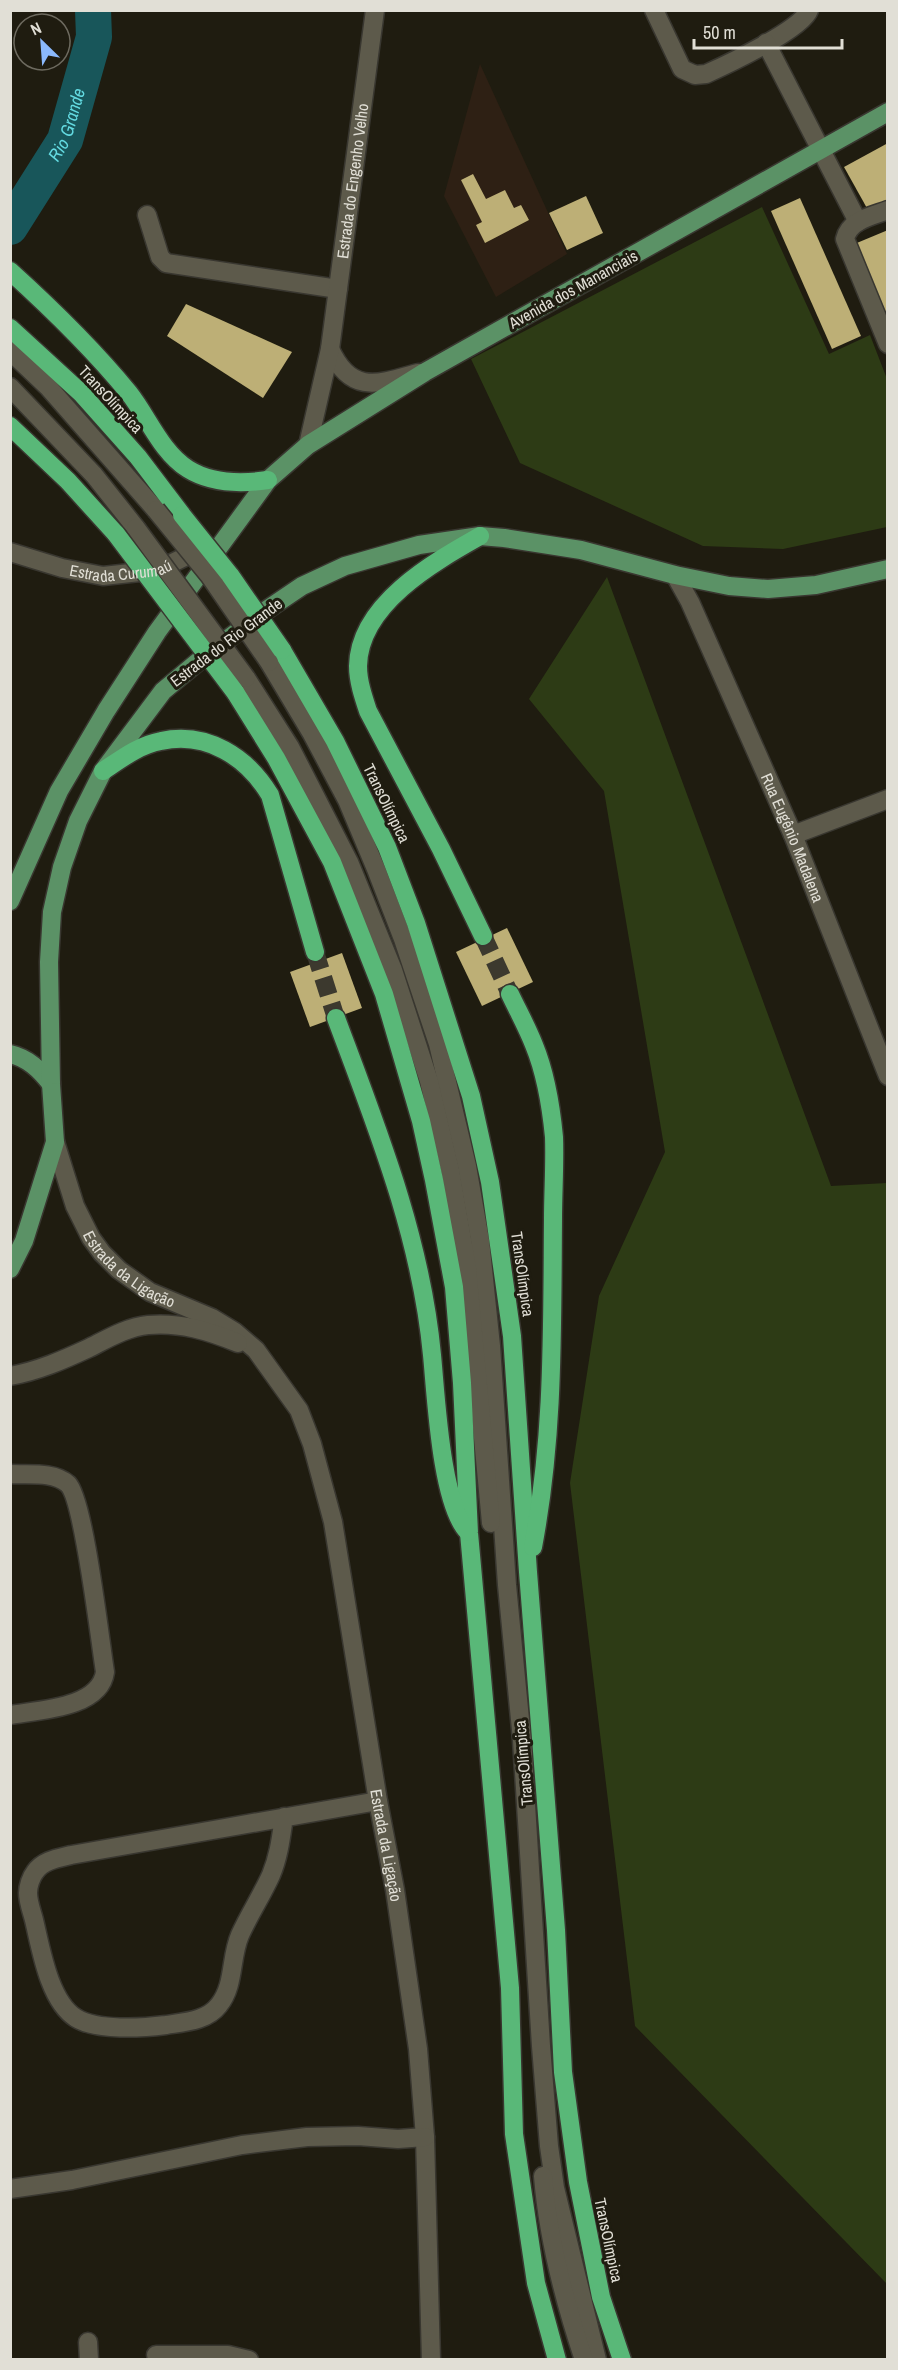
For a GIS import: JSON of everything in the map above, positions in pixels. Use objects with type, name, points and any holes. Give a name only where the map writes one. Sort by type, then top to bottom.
[{"type":"highway","points":[[10,271],[49,307],[130,394],[169,452],[182,464],[195,472],[218,480],[241,484],[268,480]]},
{"type":"highway","name":"TransOlímpica","points":[[10,328],[81,393],[138,457],[230,575],[275,656],[335,741],[387,847],[416,923],[471,1096],[490,1182],[512,1336],[556,1930],[563,2072],[578,2182],[601,2297],[622,2360]]},
{"type":"highway","name":"TransOlímpica","points":[[10,426],[68,481],[116,534],[240,685],[332,862],[384,994],[421,1121],[454,1287],[462,1383],[469,1533],[510,1988],[514,2134],[536,2283],[557,2360]]},
{"type":"highway","points":[[480,537],[437,561],[400,588],[375,618],[362,643],[358,665],[360,689],[368,711],[441,849],[483,936]]},
{"type":"highway","points":[[103,771],[142,747],[176,739],[198,740],[238,757],[259,777],[270,795],[315,952]]},
{"type":"highway","points":[[510,994],[541,1065],[550,1103],[554,1137],[552,1370],[549,1434],[540,1510],[528,1572]]},
{"type":"highway","points":[[336,1018],[391,1167],[417,1259],[431,1345],[441,1447],[454,1506],[469,1533]]},
{"type":"main road","name":"Avenida dos Mananciais","points":[[268,480],[308,445],[425,372],[888,112]]},
{"type":"main road","points":[[10,901],[59,791],[106,711],[157,632],[268,480]]},
{"type":"main road","name":"Estrada do Rio Grande","points":[[10,1269],[24,1241],[56,1142],[51,1084],[49,962],[52,912],[62,867],[78,821],[103,771],[163,691],[237,632],[302,586],[345,566],[419,544],[480,537],[504,538],[580,550],[675,575],[729,586],[768,589],[816,585],[888,569]]},
{"type":"main road","points":[[10,1054],[24,1058],[51,1084]]},
{"type":"street","name":"Estrada do Engenho Velho","points":[[308,445],[330,349],[375,10]]},
{"type":"street","points":[[654,10],[682,69],[687,73],[706,74],[766,44],[800,23],[809,10]]},
{"type":"street","points":[[766,44],[858,222]]},
{"type":"street","points":[[888,210],[858,222],[847,232],[845,239],[888,344]]},
{"type":"street","points":[[147,215],[160,257],[166,263],[338,289]]},
{"type":"street","points":[[330,349],[342,370],[362,383],[377,384],[425,372]]},
{"type":"street","name":"TransOlímpica","points":[[10,351],[49,388],[156,510],[275,656],[347,800],[376,869],[403,939],[438,1044],[467,1166],[480,1240],[491,1346],[507,1586],[522,1740],[540,2046],[549,2146],[558,2199],[597,2360]]},
{"type":"street","name":"TransOlímpica","points":[[10,387],[94,475],[136,528],[240,685],[290,747],[349,862],[393,970],[429,1081],[450,1170],[467,1268],[483,1433],[545,2203],[565,2304],[584,2360]]},
{"type":"street","name":"Estrada Curumaú","points":[[10,552],[72,570],[103,576],[128,575],[158,570],[226,537]]},
{"type":"street","name":"Rua Eugênio Madalena","points":[[675,575],[690,602],[793,835],[888,1076]]},
{"type":"street","points":[[690,602],[704,581]]},
{"type":"street","points":[[793,835],[888,798]]},
{"type":"street","name":"Estrada da Ligação","points":[[56,1142],[75,1206],[91,1238],[102,1253],[119,1270],[150,1292],[212,1318],[236,1332],[256,1350],[299,1410],[315,1455],[333,1522],[378,1801],[395,1890],[418,2049],[425,2137],[432,2360]]},
{"type":"street","name":"Estrada da Ligação","points":[[10,1376],[36,1370],[127,1330],[147,1325],[172,1324],[196,1328],[256,1350]]},
{"type":"street","points":[[10,1474],[49,1475],[61,1479],[70,1486],[81,1519],[105,1672],[104,1681],[97,1692],[84,1700],[10,1715]]},
{"type":"street","points":[[284,1817],[279,1848],[271,1874],[238,1940],[228,1986],[221,2003],[214,2011],[205,2017],[189,2021],[161,2025],[106,2027],[78,2020],[68,2012],[59,1998],[46,1966],[28,1894],[31,1878],[36,1870],[48,1861],[71,1855],[284,1817],[378,1801]]},
{"type":"street","points":[[10,2189],[72,2180],[242,2145],[307,2137],[358,2136],[398,2139],[425,2137]]},
{"type":"street","points":[[156,2355],[228,2355],[249,2360]]},
{"type":"shaded area","points":[[480,64],[567,254],[496,297],[444,196]]},
{"type":"green space","points":[[762,207],[829,354],[870,335],[887,379],[887,527],[783,549],[703,546],[520,463],[471,359]]},
{"type":"green space","points":[[607,577],[831,1186],[887,1183],[887,2284],[635,2026],[570,1483],[599,1296],[665,1152],[604,791],[529,699]]},
{"type":"building","points":[[888,143],[888,199],[868,210],[844,167]]},
{"type":"building","points":[[473,174],[486,199],[505,190],[514,208],[521,205],[529,220],[485,243],[476,225],[482,222],[461,180]]},
{"type":"building","points":[[586,196],[603,233],[567,250],[549,213]]},
{"type":"building","points":[[800,198],[861,336],[832,349],[771,211]]},
{"type":"building","points":[[888,230],[888,330],[852,245]]},
{"type":"building","points":[[186,304],[292,352],[263,398],[167,336]]},
{"type":"building","points":[[507,928],[533,982],[482,1006],[456,952]]},
{"type":"building","points":[[342,953],[362,1008],[310,1027],[290,972]]},
{"type":"waterway","name":"Rio Grande","points":[[10,227],[65,140],[94,37],[93,10]]},
{"type":"tunnel","points":[[483,936],[510,994]]},
{"type":"tunnel","points":[[315,952],[336,1018]]}]
